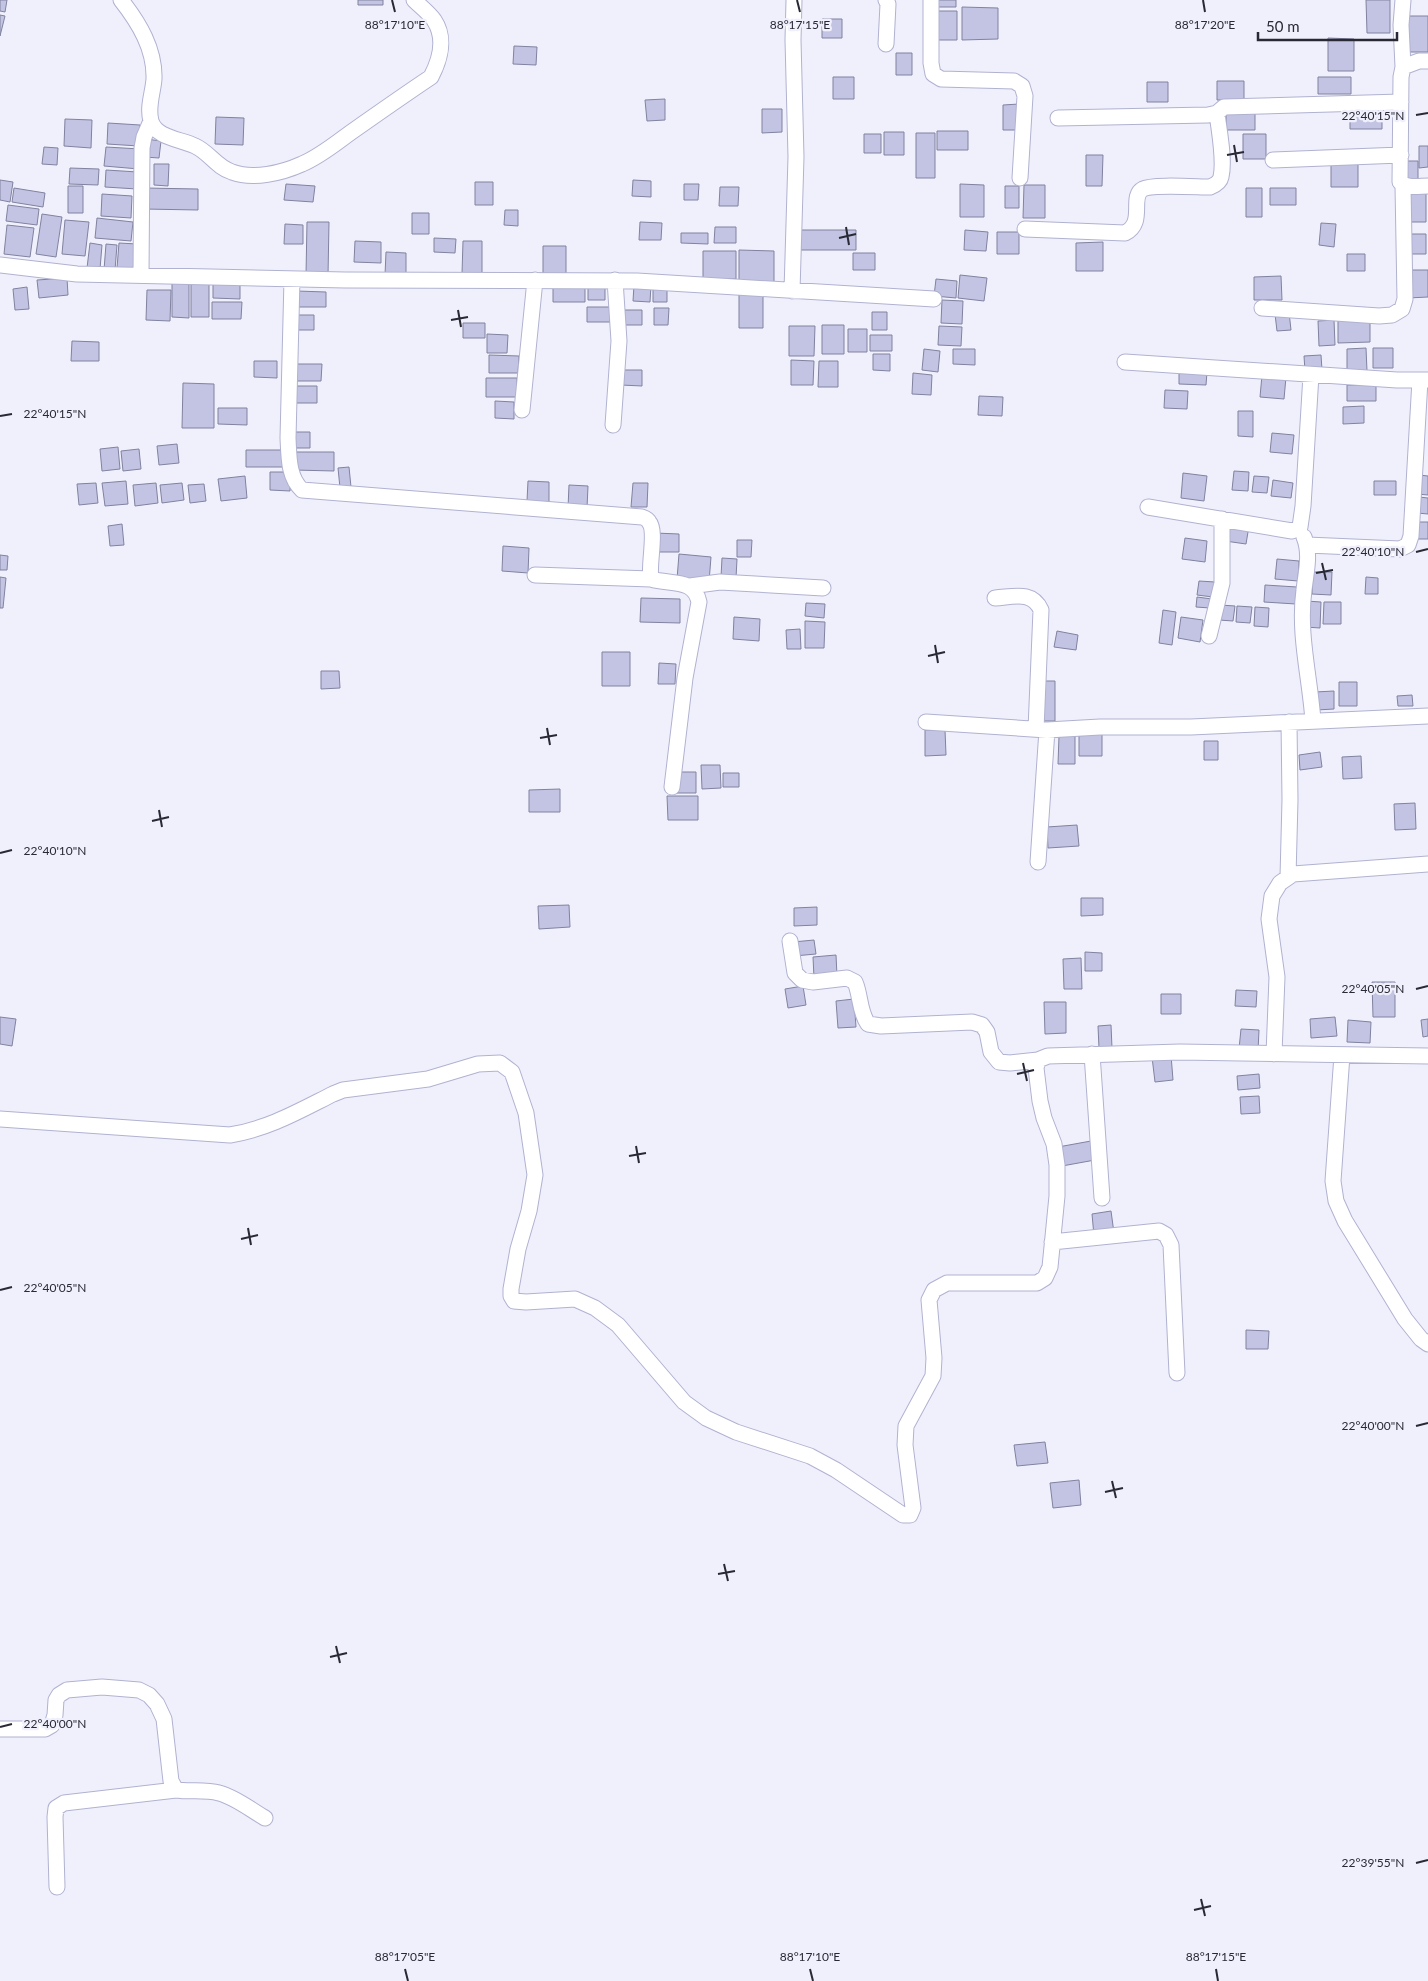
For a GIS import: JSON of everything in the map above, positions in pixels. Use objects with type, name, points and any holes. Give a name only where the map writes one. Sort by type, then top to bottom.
[{"type":"street","points":[[121,0],[144,34],[151,55],[154,78],[150,106],[151,121],[144,137],[142,148],[141,275]]},
{"type":"street","points":[[151,121],[158,132],[197,146],[218,165],[232,173],[248,175],[279,173],[303,164],[325,151],[431,76],[439,60],[440,37],[434,20],[414,0]]},
{"type":"street","points":[[792,291],[796,158],[793,40],[794,0]]},
{"type":"street","points":[[886,0],[888,4],[886,44]]},
{"type":"street","points":[[930,0],[931,63],[933,74],[941,79],[1014,81],[1022,86],[1025,96],[1020,178]]},
{"type":"street","points":[[1262,308],[1379,316],[1392,314],[1402,309],[1405,299],[1403,186],[1400,182],[1403,67],[1401,25],[1403,0]]},
{"type":"street","points":[[1403,67],[1419,61],[1428,61]]},
{"type":"street","points":[[1058,118],[1208,115],[1217,113],[1224,107],[1401,102]]},
{"type":"street","points":[[1025,229],[1125,233],[1132,230],[1136,224],[1138,198],[1143,188],[1210,187],[1216,185],[1221,178],[1222,164],[1217,113]]},
{"type":"street","points":[[1273,160],[1401,155]]},
{"type":"street","points":[[1403,186],[1428,186]]},
{"type":"street","points":[[0,265],[77,274],[345,280],[615,280],[934,299]]},
{"type":"street","points":[[292,279],[288,438],[290,464],[295,483],[302,490],[642,517],[649,521],[652,529],[649,571],[651,579]]},
{"type":"street","points":[[522,410],[535,280]]},
{"type":"street","points":[[613,425],[619,341],[615,280]]},
{"type":"street","points":[[1125,362],[1311,375],[1424,380],[1411,536],[1408,545],[1400,549],[1307,544]]},
{"type":"street","points":[[1311,375],[1300,527],[1307,544],[1308,556],[1302,611],[1304,653],[1311,689],[1313,721]]},
{"type":"street","points":[[1148,507],[1292,531],[1300,527]]},
{"type":"street","points":[[1209,636],[1222,583],[1222,519]]},
{"type":"street","points":[[536,575],[651,579],[690,586],[720,582],[823,588]]},
{"type":"street","points":[[672,787],[685,678],[699,602],[697,593],[690,586]]},
{"type":"street","points":[[995,598],[1026,596],[1037,601],[1040,610],[1041,730],[1038,862]]},
{"type":"street","points":[[926,722],[1041,730],[1100,727],[1191,727],[1428,716]]},
{"type":"street","points":[[1288,878],[1289,722]]},
{"type":"street","points":[[1274,1054],[1277,977],[1268,919],[1272,896],[1280,883],[1294,874],[1428,864]]},
{"type":"street","points":[[790,941],[795,974],[802,980],[813,982],[847,978],[855,982],[862,1015],[868,1024],[881,1026],[972,1022],[982,1025],[987,1032],[991,1052],[999,1062],[1010,1064],[1038,1060],[1048,1056],[1180,1052],[1428,1056]]},
{"type":"street","points":[[1092,1054],[1102,1198]]},
{"type":"street","points":[[1342,1055],[1333,1181],[1336,1201],[1345,1221],[1405,1319],[1421,1339],[1428,1344]]},
{"type":"street","points":[[0,1119],[230,1135],[248,1132],[272,1124],[343,1090],[428,1079],[478,1064],[500,1063],[512,1072],[526,1113],[535,1175],[529,1211],[518,1249],[511,1289],[511,1296],[514,1301],[575,1299],[595,1308],[618,1325],[684,1402],[706,1418],[736,1432],[810,1456],[836,1470],[903,1515],[910,1514],[914,1508],[905,1445],[906,1426],[933,1376],[934,1358],[929,1300],[934,1290],[947,1283],[1037,1283],[1045,1278],[1050,1267],[1057,1165],[1054,1144],[1040,1101],[1036,1068],[1038,1060]]},
{"type":"street","points":[[1052,1242],[1159,1231],[1166,1235],[1171,1245],[1177,1373]]},
{"type":"street","points":[[0,1729],[45,1729],[52,1725],[55,1716],[56,1700],[67,1690],[102,1687],[139,1690],[148,1695],[157,1704],[164,1719],[170,1781],[176,1790]]},
{"type":"street","points":[[57,1886],[54,1817],[56,1808],[64,1803],[176,1790],[189,1792],[207,1790],[221,1793],[265,1818]]},
{"type":"building","points":[[0,0],[7,0],[5,12],[0,11]]},
{"type":"building","points":[[358,0],[383,0],[383,5],[358,5]]},
{"type":"building","points":[[934,0],[956,0],[956,7],[934,7]]},
{"type":"building","points":[[1366,0],[1390,0],[1390,33],[1367,33]]},
{"type":"building","points":[[962,7],[998,8],[998,39],[962,40]]},
{"type":"building","points":[[932,11],[957,11],[957,40],[932,40]]},
{"type":"building","points":[[0,15],[5,16],[0,36]]},
{"type":"building","points":[[1404,16],[1428,16],[1428,52],[1404,52]]},
{"type":"building","points":[[822,19],[842,19],[842,38],[822,38]]},
{"type":"building","points":[[1328,38],[1354,39],[1354,71],[1328,71]]},
{"type":"building","points":[[514,46],[537,47],[536,65],[513,64]]},
{"type":"building","points":[[896,53],[912,53],[912,75],[896,75]]},
{"type":"building","points":[[833,77],[854,77],[854,99],[833,99]]},
{"type":"building","points":[[1318,77],[1351,77],[1351,94],[1318,94]]},
{"type":"building","points":[[1217,81],[1244,81],[1244,100],[1217,100]]},
{"type":"building","points":[[1147,82],[1168,82],[1168,102],[1147,102]]},
{"type":"building","points":[[665,99],[665,120],[647,121],[645,100]]},
{"type":"building","points":[[1019,104],[1019,130],[1003,130],[1003,105]]},
{"type":"building","points":[[1350,108],[1382,109],[1382,129],[1350,129]]},
{"type":"building","points":[[762,109],[782,109],[782,132],[762,133]]},
{"type":"building","points":[[1226,111],[1255,111],[1255,130],[1226,130]]},
{"type":"building","points":[[216,117],[244,118],[243,145],[215,144]]},
{"type":"building","points":[[65,119],[92,120],[91,148],[64,146]]},
{"type":"building","points":[[108,123],[140,125],[139,146],[107,144]]},
{"type":"building","points":[[937,131],[968,131],[968,150],[937,150]]},
{"type":"building","points":[[884,132],[904,132],[904,155],[884,155]]},
{"type":"building","points":[[916,133],[935,133],[935,178],[916,178]]},
{"type":"building","points":[[864,134],[881,134],[881,153],[864,153]]},
{"type":"building","points":[[1243,134],[1266,134],[1266,159],[1243,159]]},
{"type":"building","points":[[146,139],[161,141],[159,158],[144,157]]},
{"type":"building","points":[[1419,146],[1428,146],[1428,167],[1419,168]]},
{"type":"building","points":[[44,147],[58,148],[57,165],[42,164]]},
{"type":"building","points":[[106,147],[140,149],[139,169],[104,166]]},
{"type":"building","points":[[1086,155],[1103,155],[1102,186],[1086,186]]},
{"type":"building","points":[[1402,161],[1418,161],[1418,181],[1402,181]]},
{"type":"building","points":[[1331,162],[1358,162],[1358,187],[1331,187]]},
{"type":"building","points":[[154,164],[169,164],[168,186],[154,185]]},
{"type":"building","points":[[70,168],[99,169],[98,185],[69,184]]},
{"type":"building","points":[[106,170],[138,172],[137,189],[105,187]]},
{"type":"building","points":[[0,180],[13,182],[10,202],[0,200]]},
{"type":"building","points":[[633,180],[651,181],[651,197],[632,196]]},
{"type":"building","points":[[475,182],[493,182],[493,205],[475,205]]},
{"type":"building","points":[[286,184],[315,186],[313,202],[284,200]]},
{"type":"building","points":[[684,184],[699,184],[698,200],[684,200]]},
{"type":"building","points":[[960,184],[984,185],[984,217],[960,217]]},
{"type":"building","points":[[1024,185],[1045,185],[1045,218],[1023,218]]},
{"type":"building","points":[[68,186],[83,186],[83,213],[68,213]]},
{"type":"building","points":[[1005,186],[1019,186],[1019,208],[1005,208]]},
{"type":"building","points":[[720,187],[739,187],[738,206],[719,206]]},
{"type":"building","points":[[14,188],[45,193],[43,207],[12,202]]},
{"type":"building","points":[[145,188],[198,189],[198,210],[144,209]]},
{"type":"building","points":[[1246,188],[1262,188],[1262,217],[1246,217]]},
{"type":"building","points":[[1270,188],[1296,188],[1296,205],[1270,205]]},
{"type":"building","points":[[1407,192],[1426,192],[1426,222],[1407,222]]},
{"type":"building","points":[[102,194],[132,196],[131,218],[101,216]]},
{"type":"building","points":[[8,205],[39,209],[37,225],[6,221]]},
{"type":"building","points":[[505,210],[518,210],[518,226],[504,225]]},
{"type":"building","points":[[412,213],[429,213],[429,234],[412,234]]},
{"type":"building","points":[[42,214],[62,217],[56,257],[36,254]]},
{"type":"building","points":[[97,218],[133,222],[131,241],[95,238]]},
{"type":"building","points":[[65,220],[89,222],[85,256],[62,254]]},
{"type":"building","points":[[307,222],[329,222],[328,276],[306,275]]},
{"type":"building","points":[[640,222],[662,223],[661,240],[639,240]]},
{"type":"building","points":[[1321,223],[1336,224],[1334,247],[1319,245]]},
{"type":"building","points":[[285,224],[303,225],[303,244],[284,244]]},
{"type":"building","points":[[7,225],[34,228],[30,257],[4,254]]},
{"type":"building","points":[[715,227],[736,227],[736,243],[714,243]]},
{"type":"building","points":[[800,230],[856,230],[856,250],[800,250]]},
{"type":"building","points":[[965,230],[988,232],[986,251],[964,250]]},
{"type":"building","points":[[997,232],[1019,232],[1019,254],[997,254]]},
{"type":"building","points":[[681,233],[708,233],[708,244],[681,243]]},
{"type":"building","points":[[1406,234],[1426,234],[1426,254],[1406,254]]},
{"type":"building","points":[[434,238],[456,239],[455,253],[434,252]]},
{"type":"building","points":[[355,241],[381,242],[381,263],[354,262]]},
{"type":"building","points":[[463,241],[482,241],[482,274],[462,274]]},
{"type":"building","points":[[1103,242],[1103,271],[1076,271],[1076,243]]},
{"type":"building","points":[[90,243],[102,245],[100,269],[87,268]]},
{"type":"building","points":[[119,243],[137,244],[135,270],[117,268]]},
{"type":"building","points":[[106,244],[117,245],[115,270],[104,270]]},
{"type":"building","points":[[543,246],[566,246],[566,277],[543,277]]},
{"type":"building","points":[[739,250],[774,251],[774,284],[739,283]]},
{"type":"building","points":[[703,251],[736,251],[736,279],[703,279]]},
{"type":"building","points":[[386,252],[406,253],[406,275],[385,275]]},
{"type":"building","points":[[853,253],[875,253],[875,270],[853,270]]},
{"type":"building","points":[[1347,254],[1365,254],[1365,271],[1347,271]]},
{"type":"building","points":[[1408,270],[1428,270],[1428,297],[1408,298]]},
{"type":"building","points":[[960,275],[987,278],[984,301],[958,298]]},
{"type":"building","points":[[1281,276],[1282,300],[1254,300],[1254,277]]},
{"type":"building","points":[[67,278],[68,295],[39,298],[37,280]]},
{"type":"building","points":[[936,279],[957,281],[956,298],[934,296]]},
{"type":"building","points":[[213,281],[240,281],[240,299],[213,298]]},
{"type":"building","points":[[172,282],[189,282],[189,318],[172,317]]},
{"type":"building","points":[[191,284],[209,284],[209,317],[191,317]]},
{"type":"building","points":[[588,284],[605,284],[605,300],[588,300]]},
{"type":"building","points":[[553,285],[585,285],[585,302],[553,302]]},
{"type":"building","points":[[634,285],[651,285],[650,302],[633,301]]},
{"type":"building","points":[[27,287],[29,309],[15,310],[13,289]]},
{"type":"building","points":[[653,287],[667,288],[667,302],[653,302]]},
{"type":"building","points":[[147,290],[171,290],[170,321],[146,320]]},
{"type":"building","points":[[297,291],[326,292],[326,307],[297,307]]},
{"type":"building","points":[[739,294],[763,295],[763,328],[739,328]]},
{"type":"building","points":[[942,300],[963,301],[962,324],[941,323]]},
{"type":"building","points":[[212,302],[242,302],[241,319],[212,319]]},
{"type":"building","points":[[587,307],[610,307],[610,322],[587,322]]},
{"type":"building","points":[[654,308],[669,308],[668,325],[654,325]]},
{"type":"building","points":[[622,310],[642,310],[642,325],[622,325]]},
{"type":"building","points":[[872,312],[887,312],[887,330],[872,330]]},
{"type":"building","points":[[1289,312],[1291,330],[1277,331],[1275,314]]},
{"type":"building","points":[[297,315],[314,315],[314,330],[296,330]]},
{"type":"building","points":[[1370,319],[1370,342],[1338,343],[1338,320]]},
{"type":"building","points":[[1334,320],[1335,345],[1319,346],[1318,321]]},
{"type":"building","points":[[463,323],[485,323],[485,338],[463,338]]},
{"type":"building","points":[[822,325],[844,325],[844,354],[822,354]]},
{"type":"building","points":[[789,326],[815,326],[814,356],[789,356]]},
{"type":"building","points":[[939,326],[962,327],[961,346],[938,345]]},
{"type":"building","points":[[848,329],[867,329],[867,352],[848,352]]},
{"type":"building","points":[[487,334],[508,335],[507,353],[487,353]]},
{"type":"building","points":[[870,335],[892,335],[892,351],[870,351]]},
{"type":"building","points":[[72,341],[99,342],[99,361],[71,361]]},
{"type":"building","points":[[1366,348],[1367,371],[1347,371],[1347,349]]},
{"type":"building","points":[[1373,348],[1393,348],[1393,368],[1373,368]]},
{"type":"building","points":[[924,349],[940,351],[938,372],[922,370]]},
{"type":"building","points":[[953,349],[975,349],[975,365],[953,364]]},
{"type":"building","points":[[873,354],[890,354],[890,371],[873,370]]},
{"type":"building","points":[[489,355],[519,356],[518,373],[489,373]]},
{"type":"building","points":[[1321,355],[1322,370],[1305,371],[1304,356]]},
{"type":"building","points":[[791,360],[814,361],[813,385],[791,385]]},
{"type":"building","points":[[254,361],[277,361],[277,378],[254,377]]},
{"type":"building","points":[[819,361],[838,361],[838,387],[818,387]]},
{"type":"building","points":[[296,364],[322,364],[321,381],[295,381]]},
{"type":"building","points":[[621,370],[642,370],[642,386],[621,385]]},
{"type":"building","points":[[1179,370],[1207,372],[1206,385],[1179,384]]},
{"type":"building","points":[[913,373],[932,375],[931,395],[912,394]]},
{"type":"building","points":[[1262,375],[1286,377],[1284,399],[1260,397]]},
{"type":"building","points":[[486,378],[517,378],[517,397],[486,397]]},
{"type":"building","points":[[183,383],[214,384],[214,428],[182,428]]},
{"type":"building","points":[[1347,385],[1376,385],[1376,401],[1347,401]]},
{"type":"building","points":[[292,386],[317,386],[317,403],[292,403]]},
{"type":"building","points":[[1165,390],[1188,391],[1187,409],[1164,408]]},
{"type":"building","points":[[979,396],[1003,397],[1002,416],[978,415]]},
{"type":"building","points":[[495,401],[514,402],[514,419],[495,418]]},
{"type":"building","points":[[1364,406],[1364,423],[1343,424],[1343,407]]},
{"type":"building","points":[[218,408],[247,408],[247,425],[218,424]]},
{"type":"building","points":[[1238,411],[1253,411],[1253,437],[1238,436]]},
{"type":"building","points":[[291,432],[310,432],[310,448],[291,448]]},
{"type":"building","points":[[1272,433],[1294,435],[1292,454],[1270,452]]},
{"type":"building","points":[[177,444],[179,463],[159,465],[157,446]]},
{"type":"building","points":[[118,447],[120,469],[102,471],[100,449]]},
{"type":"building","points":[[139,449],[141,469],[123,471],[121,451]]},
{"type":"building","points":[[246,450],[288,450],[288,467],[246,467]]},
{"type":"building","points":[[294,452],[334,452],[334,471],[294,470]]},
{"type":"building","points":[[349,467],[351,487],[340,488],[338,468]]},
{"type":"building","points":[[1234,471],[1249,472],[1248,491],[1232,490]]},
{"type":"building","points":[[270,472],[291,472],[290,491],[270,490]]},
{"type":"building","points":[[1183,473],[1207,476],[1204,501],[1181,498]]},
{"type":"building","points":[[1419,475],[1428,476],[1428,495],[1417,494]]},
{"type":"building","points":[[245,476],[247,498],[221,501],[218,479]]},
{"type":"building","points":[[1254,476],[1269,477],[1267,493],[1252,492]]},
{"type":"building","points":[[1273,480],[1293,483],[1291,498],[1271,496]]},
{"type":"building","points":[[126,481],[128,504],[105,506],[102,483]]},
{"type":"building","points":[[528,481],[549,482],[549,502],[527,501]]},
{"type":"building","points":[[1374,481],[1396,481],[1396,495],[1374,495]]},
{"type":"building","points":[[96,483],[98,503],[79,505],[77,484]]},
{"type":"building","points":[[156,483],[158,503],[135,506],[133,485]]},
{"type":"building","points":[[182,483],[184,500],[162,503],[160,485]]},
{"type":"building","points":[[633,483],[648,483],[647,507],[631,507]]},
{"type":"building","points":[[204,484],[206,501],[190,503],[188,485]]},
{"type":"building","points":[[569,485],[588,486],[587,508],[568,508]]},
{"type":"building","points":[[1419,497],[1428,498],[1428,514],[1417,513]]},
{"type":"building","points":[[1417,522],[1428,522],[1428,539],[1417,539]]},
{"type":"building","points":[[1228,523],[1249,526],[1246,544],[1225,541]]},
{"type":"building","points":[[122,524],[124,545],[110,546],[108,526]]},
{"type":"building","points":[[655,533],[679,534],[679,552],[655,552]]},
{"type":"building","points":[[1185,538],[1207,541],[1205,562],[1182,559]]},
{"type":"building","points":[[737,540],[752,540],[751,557],[737,557]]},
{"type":"building","points":[[503,546],[529,548],[528,573],[502,571]]},
{"type":"building","points":[[679,554],[711,557],[709,582],[677,579]]},
{"type":"building","points":[[0,555],[8,556],[7,570],[0,570]]},
{"type":"building","points":[[722,558],[737,559],[736,578],[721,577]]},
{"type":"building","points":[[1277,559],[1299,561],[1298,581],[1275,579]]},
{"type":"building","points":[[1313,572],[1332,572],[1331,595],[1312,594]]},
{"type":"building","points":[[0,577],[6,578],[3,608],[0,608]]},
{"type":"building","points":[[1366,577],[1378,578],[1378,594],[1365,594]]},
{"type":"building","points":[[1199,581],[1215,582],[1213,597],[1197,595]]},
{"type":"building","points":[[1265,585],[1297,587],[1296,604],[1264,602]]},
{"type":"building","points":[[1197,597],[1212,599],[1210,608],[1196,607]]},
{"type":"building","points":[[641,598],[680,599],[680,623],[640,622]]},
{"type":"building","points":[[1306,601],[1321,602],[1320,628],[1305,627]]},
{"type":"building","points":[[1324,602],[1341,602],[1341,624],[1323,624]]},
{"type":"building","points":[[806,603],[825,604],[824,618],[805,616]]},
{"type":"building","points":[[1220,605],[1235,606],[1233,621],[1219,620]]},
{"type":"building","points":[[1237,606],[1252,607],[1250,623],[1236,622]]},
{"type":"building","points":[[1255,607],[1269,608],[1268,627],[1254,626]]},
{"type":"building","points":[[1163,610],[1176,612],[1172,645],[1159,643]]},
{"type":"building","points":[[734,617],[760,619],[759,641],[733,639]]},
{"type":"building","points":[[1181,617],[1203,620],[1200,642],[1178,638]]},
{"type":"building","points":[[805,621],[825,622],[824,648],[805,648]]},
{"type":"building","points":[[800,629],[801,649],[787,649],[786,630]]},
{"type":"building","points":[[1057,631],[1078,635],[1076,650],[1054,647]]},
{"type":"building","points":[[602,652],[630,652],[630,686],[602,686]]},
{"type":"building","points":[[659,663],[676,664],[675,684],[658,684]]},
{"type":"building","points":[[321,671],[339,671],[340,688],[321,689]]},
{"type":"building","points":[[1041,681],[1055,681],[1055,721],[1041,721]]},
{"type":"building","points":[[1339,682],[1357,682],[1357,706],[1339,706]]},
{"type":"building","points":[[1334,691],[1334,709],[1316,710],[1315,692]]},
{"type":"building","points":[[1412,695],[1413,706],[1398,706],[1397,696]]},
{"type":"building","points":[[925,730],[945,730],[946,755],[925,756]]},
{"type":"building","points":[[1079,733],[1102,733],[1102,756],[1079,756]]},
{"type":"building","points":[[1059,736],[1075,736],[1075,764],[1058,764]]},
{"type":"building","points":[[1204,741],[1218,741],[1218,760],[1204,760]]},
{"type":"building","points":[[1320,752],[1322,767],[1300,770],[1299,755]]},
{"type":"building","points":[[1361,756],[1362,778],[1343,779],[1342,757]]},
{"type":"building","points":[[701,765],[720,765],[721,788],[702,789]]},
{"type":"building","points":[[676,772],[696,772],[696,793],[677,793]]},
{"type":"building","points":[[723,773],[739,773],[739,787],[723,787]]},
{"type":"building","points":[[560,789],[560,812],[529,812],[529,790]]},
{"type":"building","points":[[667,796],[698,796],[698,820],[668,820]]},
{"type":"building","points":[[1415,803],[1416,829],[1395,830],[1394,804]]},
{"type":"building","points":[[1077,825],[1079,846],[1048,848],[1047,827]]},
{"type":"building","points":[[1081,898],[1103,898],[1103,915],[1081,916]]},
{"type":"building","points":[[569,905],[570,927],[539,929],[538,906]]},
{"type":"building","points":[[817,907],[817,925],[794,926],[794,908]]},
{"type":"building","points":[[814,940],[816,954],[794,956],[793,942]]},
{"type":"building","points":[[1085,952],[1102,953],[1102,971],[1085,971]]},
{"type":"building","points":[[836,955],[837,976],[814,978],[813,957]]},
{"type":"building","points":[[1081,958],[1082,989],[1064,989],[1063,959]]},
{"type":"building","points":[[1372,982],[1395,982],[1395,1017],[1373,1017]]},
{"type":"building","points":[[803,986],[806,1005],[788,1008],[785,989]]},
{"type":"building","points":[[1236,990],[1257,991],[1256,1007],[1235,1006]]},
{"type":"building","points":[[1161,994],[1181,994],[1181,1014],[1161,1014]]},
{"type":"building","points":[[854,999],[856,1027],[838,1028],[836,1001]]},
{"type":"building","points":[[1044,1002],[1066,1002],[1066,1033],[1045,1034]]},
{"type":"building","points":[[0,1017],[16,1019],[12,1046],[0,1044]]},
{"type":"building","points":[[1335,1017],[1337,1036],[1311,1038],[1310,1019]]},
{"type":"building","points":[[1428,1019],[1428,1036],[1423,1037],[1421,1020]]},
{"type":"building","points":[[1348,1020],[1371,1022],[1370,1043],[1347,1042]]},
{"type":"building","points":[[1111,1025],[1112,1048],[1099,1048],[1098,1026]]},
{"type":"building","points":[[1241,1029],[1259,1030],[1258,1051],[1239,1049]]},
{"type":"building","points":[[1171,1055],[1173,1080],[1155,1082],[1152,1057]]},
{"type":"building","points":[[1259,1074],[1260,1088],[1238,1090],[1237,1076]]},
{"type":"building","points":[[1259,1096],[1260,1113],[1241,1114],[1240,1097]]},
{"type":"building","points":[[1091,1141],[1095,1160],[1062,1166],[1058,1147]]},
{"type":"building","points":[[1111,1211],[1114,1233],[1094,1236],[1092,1214]]},
{"type":"building","points":[[1246,1330],[1269,1331],[1268,1349],[1246,1349]]},
{"type":"building","points":[[1045,1442],[1048,1463],[1017,1466],[1014,1445]]},
{"type":"building","points":[[1079,1480],[1081,1505],[1053,1508],[1050,1483]]}]
